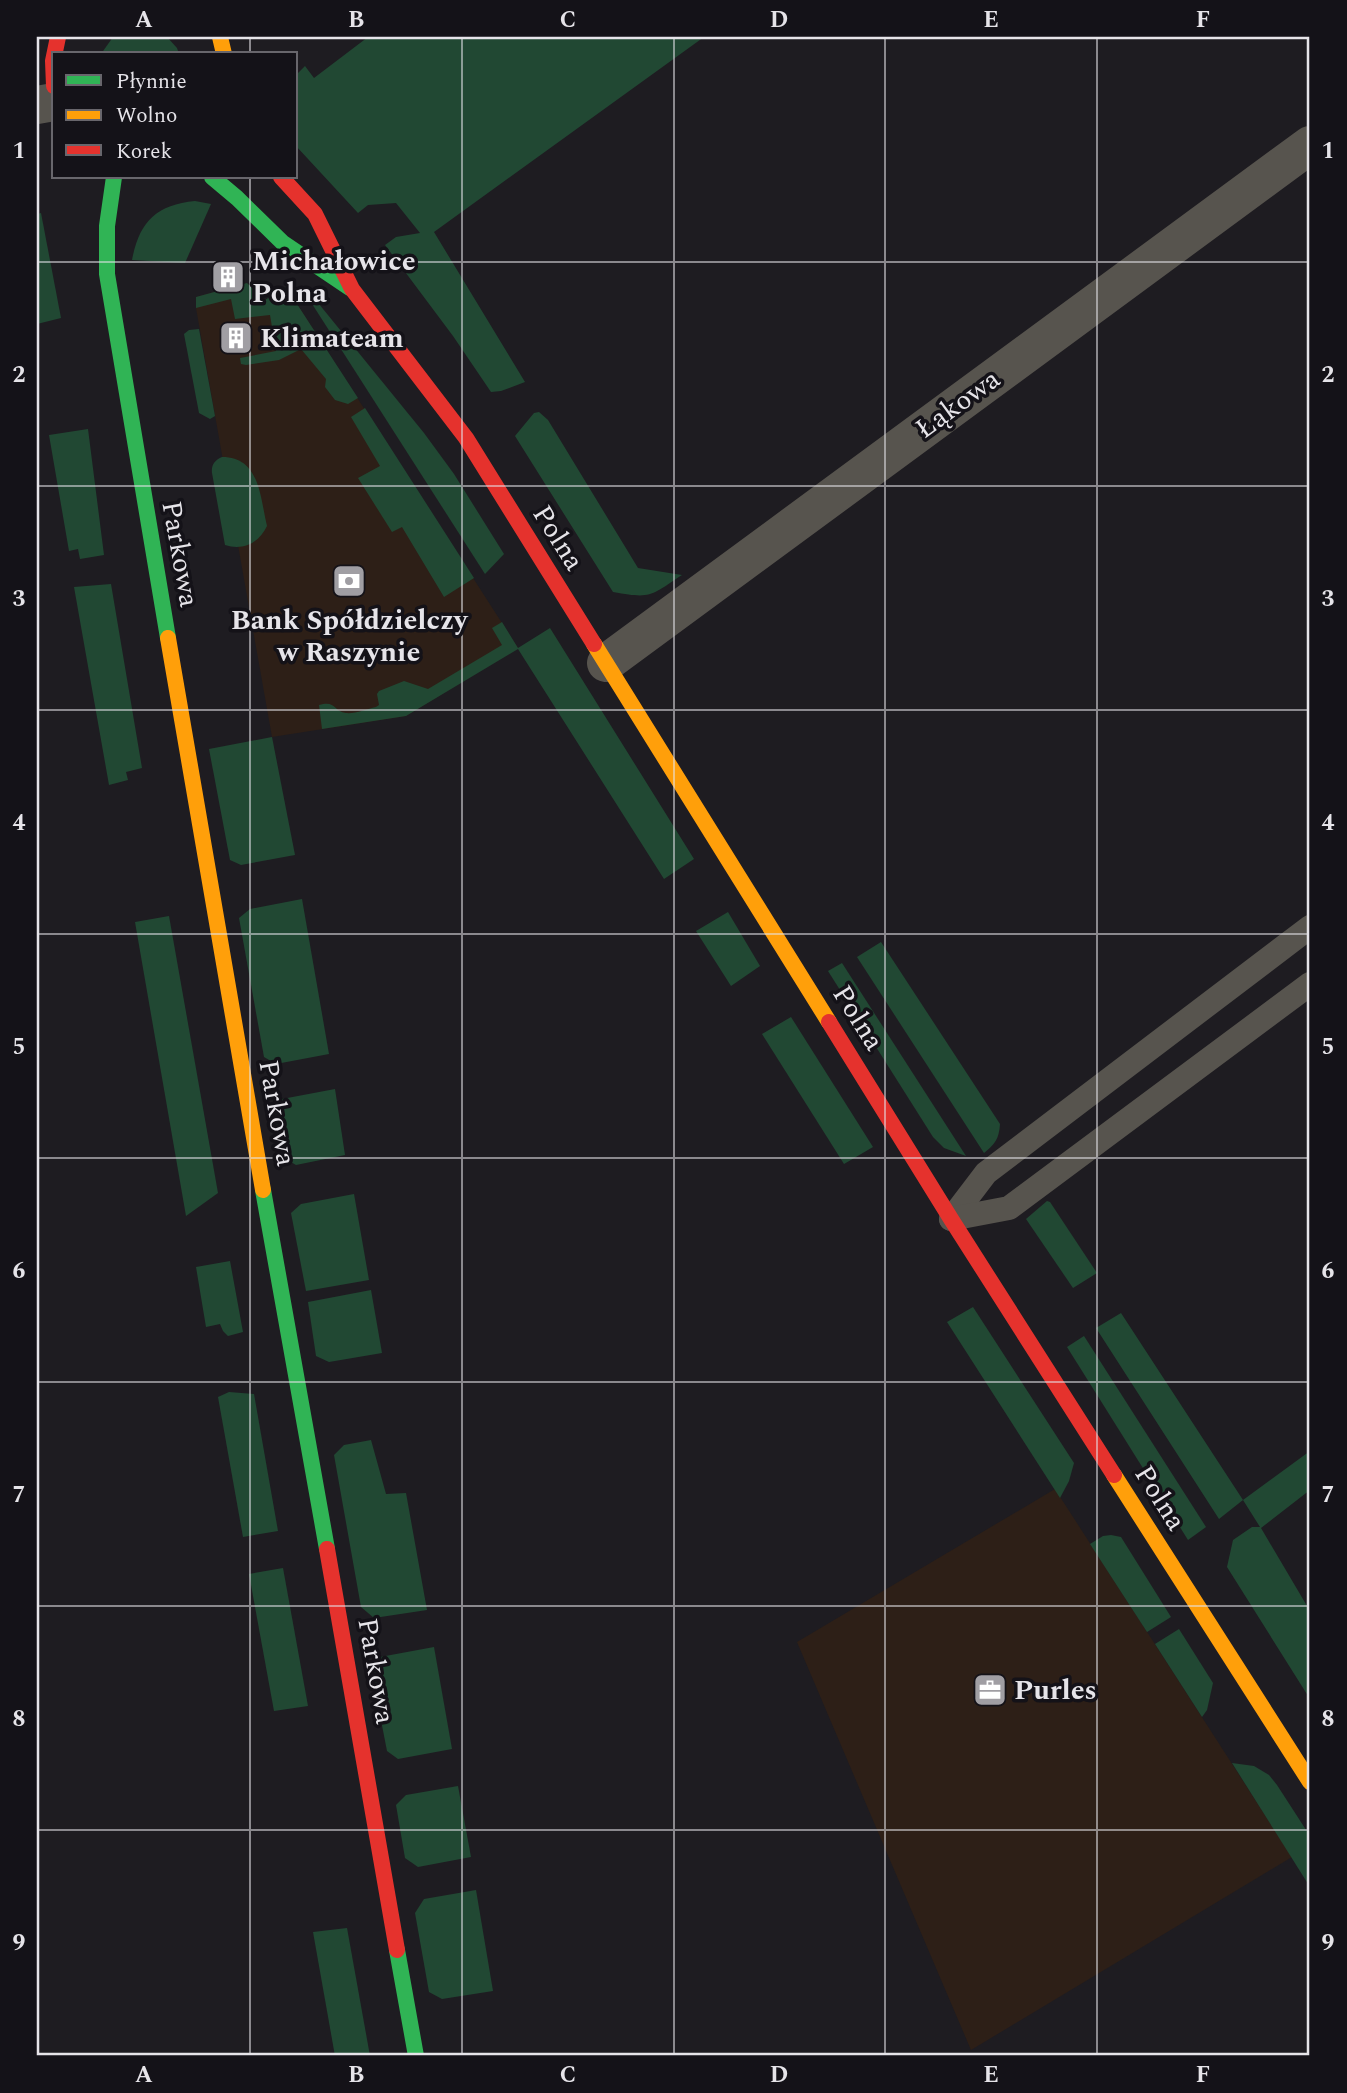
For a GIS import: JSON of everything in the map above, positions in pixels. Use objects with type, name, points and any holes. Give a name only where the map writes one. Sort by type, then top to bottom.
[{"type":"street","name":"Łąkowa","points":[[606,663],[1310,145]]},
{"type":"street","name":"Parkowa","points":[[114,178],[105,255],[107,274],[193,790],[416,2056]]},
{"type":"street","name":"Polna","points":[[213,178],[284,243],[352,289]]},
{"type":"street","name":"Polna","points":[[282,178],[315,214],[352,289],[466,438],[951,1219],[1310,1782]]},
{"type":"lane","points":[[951,1219],[986,1174],[1310,927]]},
{"type":"lane","points":[[951,1219],[1009,1208],[1310,984]]},
{"type":"shaded area","points":[[247,283],[265,300],[286,287],[518,648],[406,716],[272,737],[196,308],[196,297]]},
{"type":"shaded area","points":[[1055,1489],[1292,1857],[971,2050],[797,1642]]},
{"type":"green space","points":[[113,37],[167,37],[178,52],[102,52]]},
{"type":"green space","points":[[368,37],[704,37],[434,232],[525,382],[501,391],[491,392],[385,245],[396,237],[420,233],[396,203],[368,205],[358,213],[298,148],[298,73],[305,66],[314,78]]},
{"type":"green space","points":[[195,201],[211,204],[185,263],[132,260],[139,235],[152,218],[170,207]]},
{"type":"green space","points":[[41,213],[61,318],[37,324],[37,214]]},
{"type":"green space","points":[[247,283],[265,300],[286,287],[358,398],[348,404],[335,400],[325,387],[326,379],[301,349],[279,360],[241,364],[240,358],[276,351],[270,315],[235,319],[231,299],[196,308],[196,297]]},
{"type":"green space","points":[[310,293],[424,433],[454,474],[504,554],[485,574],[307,296]]},
{"type":"green space","points":[[199,329],[215,416],[210,419],[199,413],[184,334],[189,330]]},
{"type":"green space","points":[[365,408],[474,578],[444,597],[402,527],[392,532],[358,478],[380,466],[351,417]]},
{"type":"green space","points":[[539,412],[548,420],[638,568],[682,575],[650,594],[613,592],[515,436],[534,413]]},
{"type":"green space","points":[[88,429],[104,555],[80,559],[78,549],[69,551],[49,435]]},
{"type":"green space","points":[[222,457],[244,464],[251,471],[260,491],[267,526],[260,537],[244,546],[225,545],[212,470],[214,463]]},
{"type":"green space","points":[[111,584],[142,768],[126,772],[128,780],[109,785],[74,587]]},
{"type":"green space","points":[[502,622],[518,648],[550,628],[694,859],[664,879],[518,649],[406,716],[322,729],[319,705],[329,704],[342,712],[353,713],[376,707],[379,705],[379,691],[404,681],[428,689],[502,645],[492,628]]},
{"type":"green space","points":[[272,737],[295,855],[241,865],[230,860],[209,749]]},
{"type":"green space","points":[[302,899],[329,1054],[276,1064],[264,1057],[239,918],[250,909]]},
{"type":"green space","points":[[728,912],[760,966],[731,986],[696,931]]},
{"type":"green space","points":[[169,916],[218,1193],[186,1216],[135,922]]},
{"type":"green space","points":[[881,942],[1000,1124],[996,1141],[984,1153],[857,957]]},
{"type":"green space","points":[[842,963],[966,1156],[944,1148],[933,1137],[828,971]]},
{"type":"green space","points":[[791,1017],[873,1147],[844,1164],[762,1034]]},
{"type":"green space","points":[[335,1089],[345,1155],[296,1165],[281,1156],[274,1110],[282,1099]]},
{"type":"green space","points":[[354,1194],[369,1280],[306,1291],[291,1213],[301,1204]]},
{"type":"green space","points":[[1047,1201],[1097,1273],[1073,1288],[1026,1219]]},
{"type":"green space","points":[[230,1261],[243,1332],[228,1336],[220,1324],[206,1327],[196,1267]]},
{"type":"green space","points":[[371,1290],[382,1353],[329,1362],[316,1356],[308,1302]]},
{"type":"green space","points":[[973,1307],[1074,1463],[1060,1498],[947,1322]]},
{"type":"green space","points":[[1121,1313],[1243,1500],[1219,1519],[1096,1328]]},
{"type":"green space","points":[[1084,1336],[1206,1527],[1188,1540],[1067,1347]]},
{"type":"green space","points":[[229,1392],[254,1394],[278,1531],[243,1537],[218,1397]]},
{"type":"green space","points":[[371,1440],[386,1494],[406,1493],[427,1610],[374,1618],[361,1607],[334,1455],[344,1445]]},
{"type":"green space","points":[[1310,1451],[1310,1490],[1261,1528],[1310,1611],[1310,1699],[1227,1567],[1233,1540],[1252,1527],[1260,1527],[1243,1500]]},
{"type":"green space","points":[[1103,1536],[1121,1537],[1171,1617],[1147,1632],[1090,1544]]},
{"type":"green space","points":[[283,1568],[308,1706],[274,1711],[249,1574]]},
{"type":"green space","points":[[1179,1629],[1213,1683],[1207,1710],[1202,1717],[1155,1644]]},
{"type":"green space","points":[[434,1647],[452,1749],[398,1759],[387,1751],[371,1669],[380,1657]]},
{"type":"green space","points":[[1232,1763],[1254,1766],[1269,1775],[1310,1836],[1310,1887]]},
{"type":"green space","points":[[458,1786],[471,1857],[418,1867],[405,1858],[396,1805],[406,1795]]},
{"type":"green space","points":[[476,1890],[493,1991],[442,1999],[429,1992],[415,1913],[424,1899]]},
{"type":"green space","points":[[347,1928],[370,2056],[335,2056],[313,1932]]},
{"type":"traffic: fast","points":[[114,178],[107,226],[107,274],[168,638]]},
{"type":"traffic: fast","points":[[213,178],[283,243],[350,288]]},
{"type":"traffic: fast","points":[[263,1190],[327,1549]]},
{"type":"traffic: fast","points":[[397,1950],[416,2056]]},
{"type":"traffic: slow","points":[[220,37],[224,52]]},
{"type":"traffic: slow","points":[[168,638],[263,1190]]},
{"type":"traffic: slow","points":[[594,644],[829,1022]]},
{"type":"traffic: slow","points":[[1114,1475],[1310,1782]]},
{"type":"traffic: jam","points":[[55,52],[58,37]]},
{"type":"traffic: jam","points":[[282,178],[315,214],[352,289],[466,438],[594,644]]},
{"type":"traffic: jam","points":[[829,1022],[1114,1475]]},
{"type":"traffic: jam","points":[[327,1549],[397,1950]]},
{"type":"place","name":"Michałowice Polna","points":[[228,277]]},
{"type":"place","name":"Klimateam","points":[[236,338]]},
{"type":"place","name":"Bank Spółdzielczy w Raszynie","points":[[349,581]]},
{"type":"place","name":"Purles","points":[[990,1690]]}]
